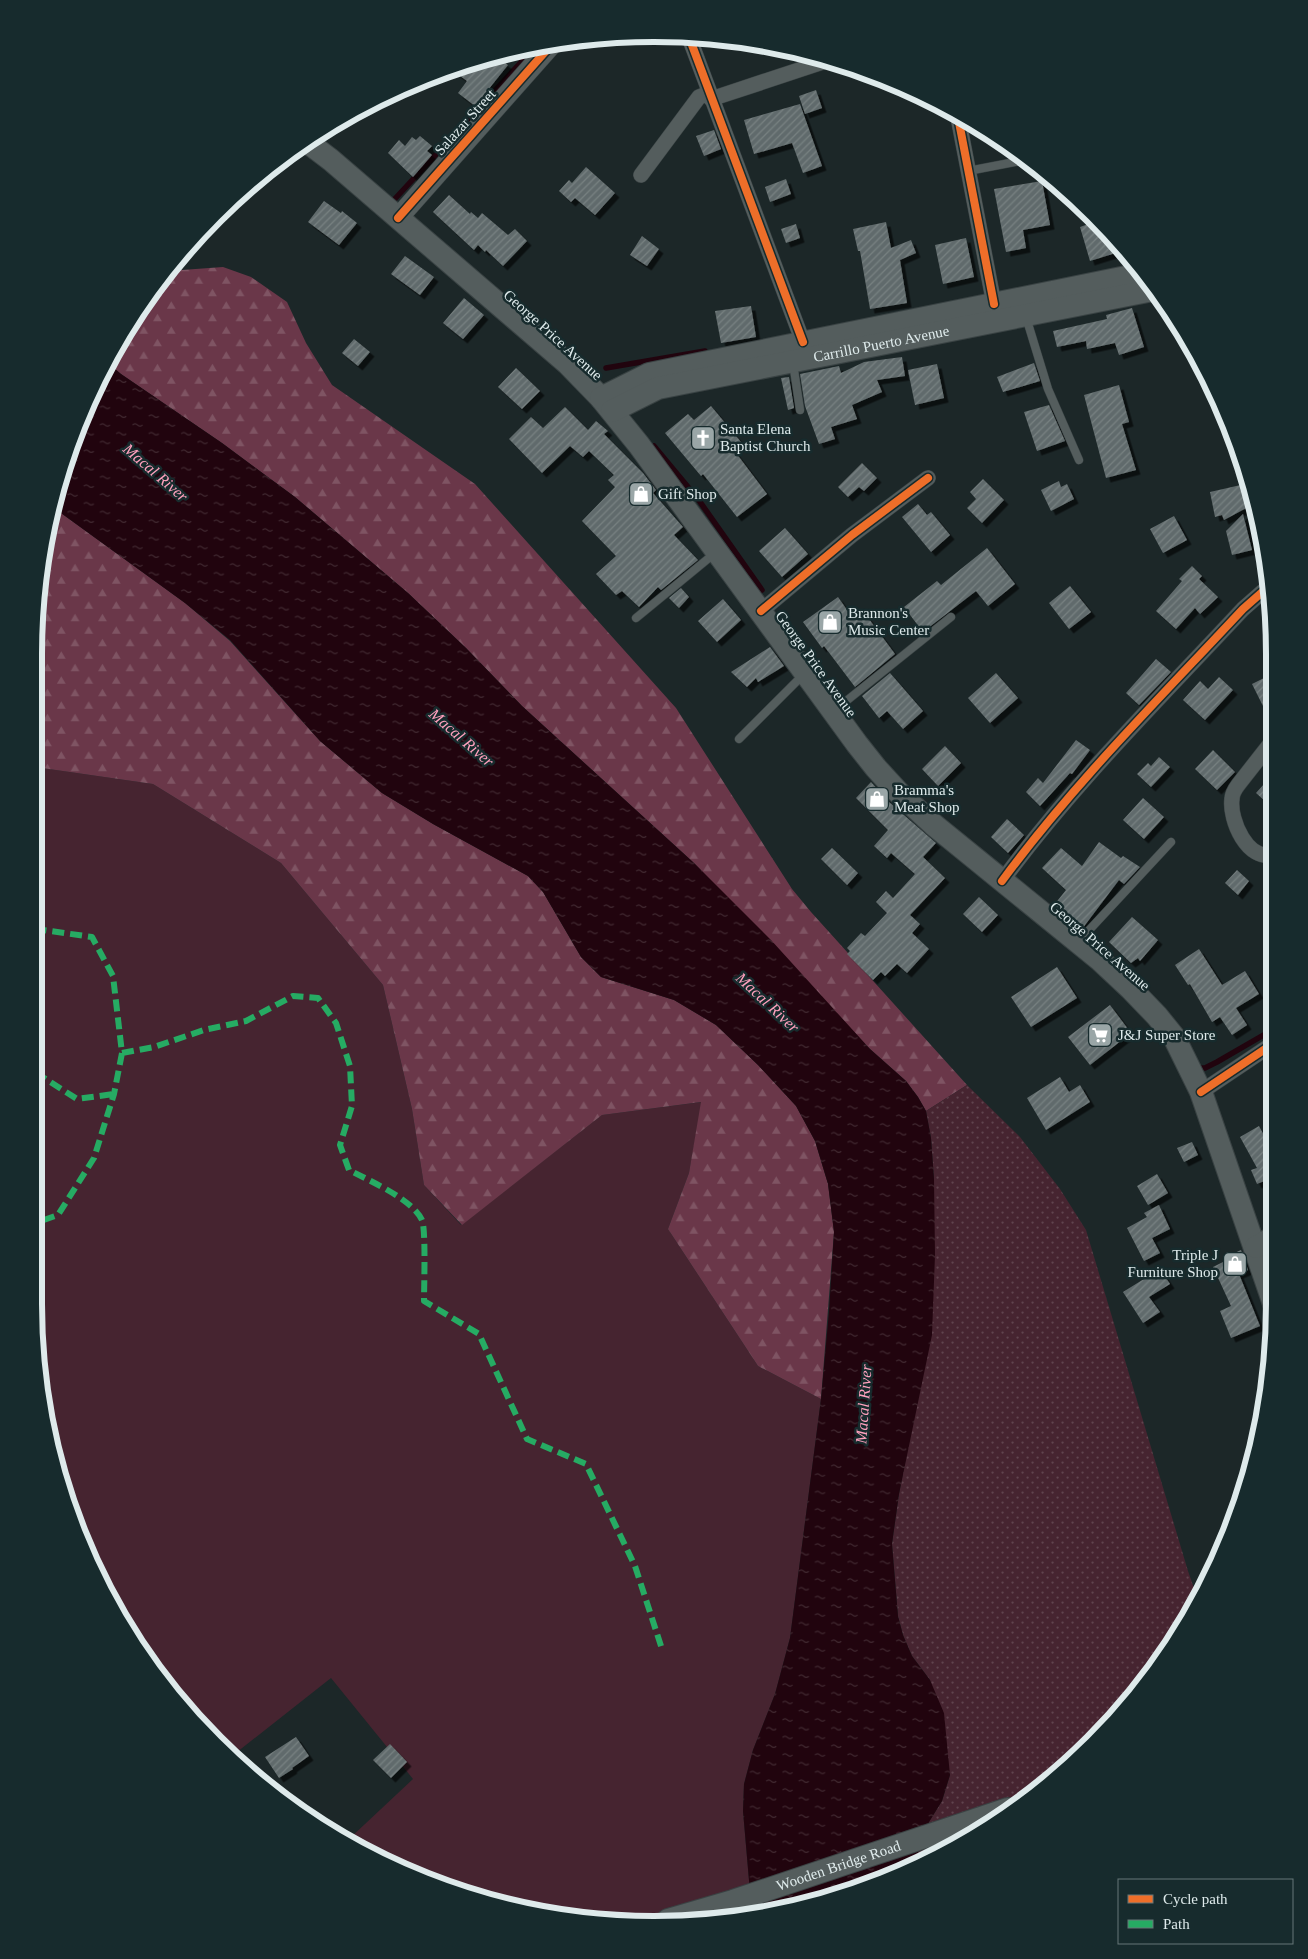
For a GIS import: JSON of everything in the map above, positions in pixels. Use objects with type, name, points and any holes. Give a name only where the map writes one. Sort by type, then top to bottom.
[{"type":"main road","name":"George Price Avenue","points":[[313,147],[568,364],[607,405],[876,768],[898,792],[934,825],[1078,942],[1157,1016],[1174,1037],[1201,1092],[1265,1242]]},
{"type":"main road","name":"Carrillo Puerto Avenue","points":[[798,351],[994,304],[1134,275]]},
{"type":"main road","name":"Carrillo Puerto Avenue","points":[[607,405],[649,374],[1025,315],[1146,291]]},
{"type":"main road","name":"Wooden Bridge Road","points":[[684,1915],[733,1901],[992,1814]]},
{"type":"street","points":[[691,44],[798,351]]},
{"type":"street","name":"Salazar Street","points":[[398,218],[544,53]]},
{"type":"street","points":[[641,175],[699,97],[710,96],[816,64]]},
{"type":"street","points":[[959,124],[994,304]]},
{"type":"street","points":[[761,611],[852,535],[928,478]]},
{"type":"street","points":[[1002,880],[1031,842],[1098,766],[1243,609],[1262,592]]},
{"type":"street","points":[[1266,749],[1238,785],[1231,800],[1233,814],[1239,831],[1248,845],[1258,854],[1266,856]]},
{"type":"street","points":[[1201,1092],[1266,1048]]},
{"type":"lane","points":[[968,171],[1016,162]]},
{"type":"lane","points":[[1025,315],[1048,389],[1079,460]]},
{"type":"lane","points":[[798,351],[800,410]]},
{"type":"lane","points":[[636,618],[717,551]]},
{"type":"lane","points":[[834,711],[952,617]]},
{"type":"lane","points":[[739,739],[806,673]]},
{"type":"lane","points":[[1078,942],[1171,842]]},
{"type":"shaded area","points":[[42,768],[153,784],[281,863],[383,985],[412,1109],[424,1185],[461,1225],[602,1115],[702,1102],[689,1173],[668,1229],[758,1366],[821,1399],[790,1638],[775,1694],[753,1750],[744,1784],[743,1811],[751,1908],[694,1915],[654,1916],[614,1915],[535,1905],[457,1884],[420,1870],[351,1837],[413,1779],[331,1678],[237,1752],[194,1708],[146,1645],[124,1611],[106,1575],[89,1539],[75,1502],[54,1424],[48,1385],[42,1305]]},
{"type":"shaded area","points":[[967,1085],[1020,1137],[1060,1189],[1086,1230],[1195,1590],[1184,1611],[1139,1677],[1114,1708],[1057,1765],[994,1813],[960,1835],[917,1856],[929,1822],[942,1801],[950,1775],[930,1680],[912,1656],[903,1635],[898,1616],[892,1544],[899,1494],[914,1416],[934,1179],[931,1138],[926,1111]]},
{"type":"green space","points":[[223,267],[251,277],[287,302],[306,343],[332,385],[475,484],[676,708],[792,889],[967,1085],[926,1111],[906,1081],[870,1049],[694,863],[522,706],[466,648],[408,593],[295,497],[222,443],[114,368],[124,348],[146,314],[179,270]]},
{"type":"green space","points":[[59,512],[185,603],[230,641],[320,741],[382,793],[433,824],[528,876],[543,892],[581,957],[601,977],[674,1000],[716,1025],[758,1065],[796,1106],[815,1141],[828,1184],[834,1232],[821,1399],[758,1366],[668,1229],[689,1173],[701,1102],[602,1115],[462,1225],[424,1185],[412,1109],[383,985],[281,863],[153,784],[42,768],[44,614],[48,574]]},
{"type":"water","name":"Macal River","points":[[114,368],[222,443],[295,497],[408,593],[466,648],[522,706],[694,863],[771,940],[870,1049],[906,1081],[918,1097],[926,1111],[931,1138],[934,1179],[935,1255],[932,1335],[899,1494],[892,1544],[898,1616],[903,1635],[912,1656],[930,1680],[944,1713],[950,1775],[942,1801],[929,1822],[917,1856],[851,1884],[812,1896],[751,1908],[743,1811],[744,1784],[753,1750],[775,1694],[790,1638],[821,1399],[834,1232],[828,1184],[815,1141],[796,1106],[758,1065],[716,1025],[674,1000],[601,977],[581,957],[543,892],[528,876],[433,824],[382,793],[320,741],[230,640],[185,603],[59,512],[75,457],[89,420]]},
{"type":"building","points":[[503,61],[508,65],[475,106],[458,93],[467,81],[458,75]]},
{"type":"building","points":[[816,90],[822,108],[805,114],[799,96]]},
{"type":"building","points":[[800,104],[822,166],[803,173],[792,143],[754,154],[744,120]]},
{"type":"building","points":[[714,130],[721,149],[704,156],[696,136]]},
{"type":"building","points":[[420,136],[432,146],[427,151],[432,155],[413,177],[388,153],[399,140],[405,146],[412,137],[416,140]]},
{"type":"building","points":[[586,167],[615,193],[595,215],[575,198],[571,202],[559,191],[569,180],[572,183]]},
{"type":"building","points":[[786,179],[791,194],[770,202],[765,187]]},
{"type":"building","points":[[1042,182],[1050,225],[1023,230],[1026,248],[1006,252],[994,189]]},
{"type":"building","points":[[449,195],[470,214],[471,212],[478,218],[482,213],[508,235],[515,229],[527,241],[503,266],[478,245],[474,250],[433,212]]},
{"type":"building","points":[[324,201],[341,213],[342,211],[357,223],[339,245],[308,222]]},
{"type":"building","points":[[886,222],[891,248],[911,240],[916,253],[900,260],[907,303],[870,309],[860,251],[858,251],[853,229]]},
{"type":"building","points":[[796,224],[800,238],[786,243],[781,229]]},
{"type":"building","points":[[1088,224],[1116,253],[1090,261],[1080,227]]},
{"type":"building","points":[[642,236],[659,249],[647,266],[630,255]]},
{"type":"building","points":[[966,238],[974,277],[943,284],[935,245]]},
{"type":"building","points":[[405,256],[434,277],[420,295],[391,274]]},
{"type":"building","points":[[464,298],[484,315],[463,339],[443,323]]},
{"type":"building","points":[[751,306],[756,337],[721,343],[715,311]]},
{"type":"building","points":[[1132,308],[1144,347],[1119,355],[1115,343],[1087,349],[1086,341],[1057,347],[1053,331],[1107,319],[1106,315]]},
{"type":"building","points":[[354,339],[370,352],[358,366],[342,353]]},
{"type":"building","points":[[902,357],[905,376],[877,380],[882,392],[852,405],[857,419],[831,427],[835,439],[819,444],[805,406],[800,374],[839,366],[841,373],[864,362]]},
{"type":"building","points":[[1034,363],[1040,381],[1003,392],[997,377]]},
{"type":"building","points":[[937,364],[944,398],[915,405],[908,370]]},
{"type":"building","points":[[516,368],[540,391],[522,409],[498,387]]},
{"type":"building","points":[[789,377],[794,408],[788,410],[781,378]]},
{"type":"building","points":[[1119,385],[1129,422],[1122,424],[1136,470],[1106,478],[1084,395]]},
{"type":"building","points":[[1049,405],[1065,441],[1037,451],[1024,412]]},
{"type":"building","points":[[711,406],[741,442],[733,449],[767,494],[737,517],[703,474],[701,476],[665,433],[688,414],[694,420]]},
{"type":"building","points":[[565,407],[588,430],[596,421],[608,431],[604,434],[643,473],[656,490],[653,493],[683,527],[674,535],[698,560],[661,590],[658,587],[639,607],[622,591],[616,595],[596,574],[616,556],[582,521],[615,487],[608,480],[614,475],[589,451],[583,457],[570,446],[542,473],[509,439],[531,417],[543,428]]},
{"type":"building","points":[[862,463],[877,478],[864,491],[859,487],[848,497],[838,487]]},
{"type":"building","points":[[983,479],[1004,500],[982,523],[967,508],[976,499],[970,492]]},
{"type":"building","points":[[1059,481],[1061,487],[1067,484],[1074,499],[1051,511],[1041,490]]},
{"type":"building","points":[[1242,485],[1248,507],[1224,520],[1222,515],[1215,517],[1210,492]]},
{"type":"building","points":[[918,504],[927,515],[931,512],[950,535],[931,552],[902,517]]},
{"type":"building","points":[[1243,514],[1252,550],[1232,555],[1226,531]]},
{"type":"building","points":[[1174,516],[1187,540],[1163,553],[1150,529]]},
{"type":"building","points":[[785,528],[808,554],[782,577],[759,551]]},
{"type":"building","points":[[987,548],[1015,584],[988,606],[976,591],[923,632],[904,607],[937,581],[941,585]]},
{"type":"building","points":[[1192,566],[1202,576],[1199,579],[1218,597],[1200,614],[1195,608],[1176,629],[1156,611],[1182,581],[1179,579]]},
{"type":"building","points":[[1070,586],[1091,612],[1069,629],[1049,603]]},
{"type":"building","points":[[681,588],[689,597],[679,608],[669,598]]},
{"type":"building","points":[[838,597],[854,620],[863,611],[895,654],[855,687],[803,622]]},
{"type":"building","points":[[723,599],[741,620],[717,642],[698,621]]},
{"type":"building","points":[[770,647],[784,666],[758,682],[756,678],[747,687],[731,672]]},
{"type":"building","points":[[1156,659],[1171,672],[1139,705],[1126,693]]},
{"type":"building","points":[[890,673],[923,711],[903,729],[887,711],[879,718],[862,696]]},
{"type":"building","points":[[996,673],[1018,698],[990,723],[968,698]]},
{"type":"building","points":[[1219,677],[1233,690],[1205,720],[1183,700],[1200,681],[1208,689]]},
{"type":"building","points":[[1266,677],[1266,705],[1263,706],[1252,684]]},
{"type":"building","points":[[1076,740],[1090,750],[1072,774],[1070,773],[1040,806],[1026,792],[1038,778],[1043,783]]},
{"type":"building","points":[[945,746],[961,763],[938,786],[922,769]]},
{"type":"building","points":[[1213,750],[1235,772],[1217,790],[1195,769]]},
{"type":"building","points":[[1159,757],[1170,767],[1151,787],[1137,774],[1148,763],[1151,766]]},
{"type":"building","points":[[871,782],[889,802],[936,843],[923,857],[945,878],[910,915],[920,924],[912,933],[929,949],[907,973],[897,964],[885,976],[881,972],[873,980],[847,954],[850,951],[847,948],[861,933],[865,936],[887,913],[876,902],[886,891],[893,898],[915,874],[891,853],[887,858],[874,846],[888,830],[856,798]]},
{"type":"building","points":[[1266,782],[1266,802],[1256,793]]},
{"type":"building","points":[[1143,798],[1164,817],[1144,839],[1123,820]]},
{"type":"building","points":[[1007,819],[1024,835],[1008,853],[991,837]]},
{"type":"building","points":[[1099,842],[1121,858],[1123,856],[1140,867],[1124,884],[1119,880],[1082,929],[1054,905],[1066,890],[1042,868],[1061,848],[1082,866]]},
{"type":"building","points":[[832,848],[858,873],[847,885],[821,859]]},
{"type":"building","points":[[1237,870],[1249,881],[1238,895],[1225,883]]},
{"type":"building","points":[[979,897],[998,915],[982,932],[963,914]]},
{"type":"building","points":[[1132,917],[1158,940],[1140,961],[1138,958],[1131,963],[1109,942]]},
{"type":"building","points":[[1199,949],[1222,985],[1245,971],[1259,994],[1236,1008],[1247,1025],[1232,1035],[1220,1017],[1212,1022],[1190,984],[1188,985],[1175,965]]},
{"type":"building","points":[[1057,967],[1077,998],[1031,1027],[1011,997]]},
{"type":"building","name":"J&J Super Store","points":[[1110,1005],[1131,1033],[1090,1065],[1068,1037]]},
{"type":"building","points":[[1060,1077],[1069,1092],[1080,1085],[1090,1102],[1046,1130],[1027,1098]]},
{"type":"building","points":[[1259,1126],[1266,1139],[1264,1143],[1266,1148],[1266,1180],[1257,1184],[1251,1170],[1257,1168],[1240,1137]]},
{"type":"building","points":[[1192,1142],[1198,1155],[1184,1162],[1177,1148]]},
{"type":"building","points":[[1157,1174],[1168,1193],[1148,1205],[1137,1186]]},
{"type":"building","points":[[1159,1205],[1170,1229],[1152,1238],[1160,1253],[1144,1261],[1127,1228],[1147,1217],[1144,1213]]},
{"type":"building","points":[[1241,1250],[1248,1270],[1239,1274],[1260,1326],[1231,1338],[1220,1311],[1231,1306],[1213,1267],[1229,1259],[1228,1256]]},
{"type":"building","points":[[1160,1269],[1170,1284],[1149,1297],[1160,1312],[1143,1323],[1123,1292]]},
{"type":"building","points":[[296,1737],[309,1756],[279,1778],[265,1757]]},
{"type":"building","points":[[390,1744],[407,1762],[391,1778],[373,1760]]},
{"type":"waterway","points":[[392,202],[527,56]]},
{"type":"waterway","points":[[606,368],[705,351]]},
{"type":"waterway","points":[[654,446],[698,499],[762,590]]},
{"type":"waterway","points":[[1197,1068],[1205,1068],[1266,1034]]},
{"type":"marked path","points":[[42,931],[92,937],[113,976],[122,1053],[114,1094],[94,1158],[58,1215],[42,1221]]},
{"type":"marked path","points":[[122,1053],[154,1047],[204,1030],[246,1021],[293,996],[318,998],[336,1023],[350,1066],[352,1106],[340,1145],[349,1170],[379,1185],[400,1198],[417,1212],[423,1226],[424,1301],[479,1334],[527,1439],[586,1464],[635,1566],[662,1649]]},
{"type":"marked path","points":[[42,1077],[77,1099],[114,1094]]},
{"type":"cycle path","points":[[692,44],[803,342]]},
{"type":"cycle path","points":[[398,218],[544,53]]},
{"type":"cycle path","points":[[959,124],[994,304]]},
{"type":"cycle path","points":[[761,611],[852,535],[928,478]]},
{"type":"cycle path","points":[[1002,881],[1088,775],[1243,609],[1262,592]]},
{"type":"cycle path","points":[[1201,1092],[1266,1048]]},
{"type":"place","name":"Santa Elena Baptist Church","points":[[703,438]]},
{"type":"place","name":"Gift Shop","points":[[641,494]]},
{"type":"place","name":"Brannon's Music Center","points":[[830,622]]},
{"type":"place","name":"Bramma's Meat Shop","points":[[877,799]]},
{"type":"place","name":"J&J Super Store","points":[[1100,1035]]},
{"type":"place","name":"Triple J Furniture Shop","points":[[1235,1264]]}]
